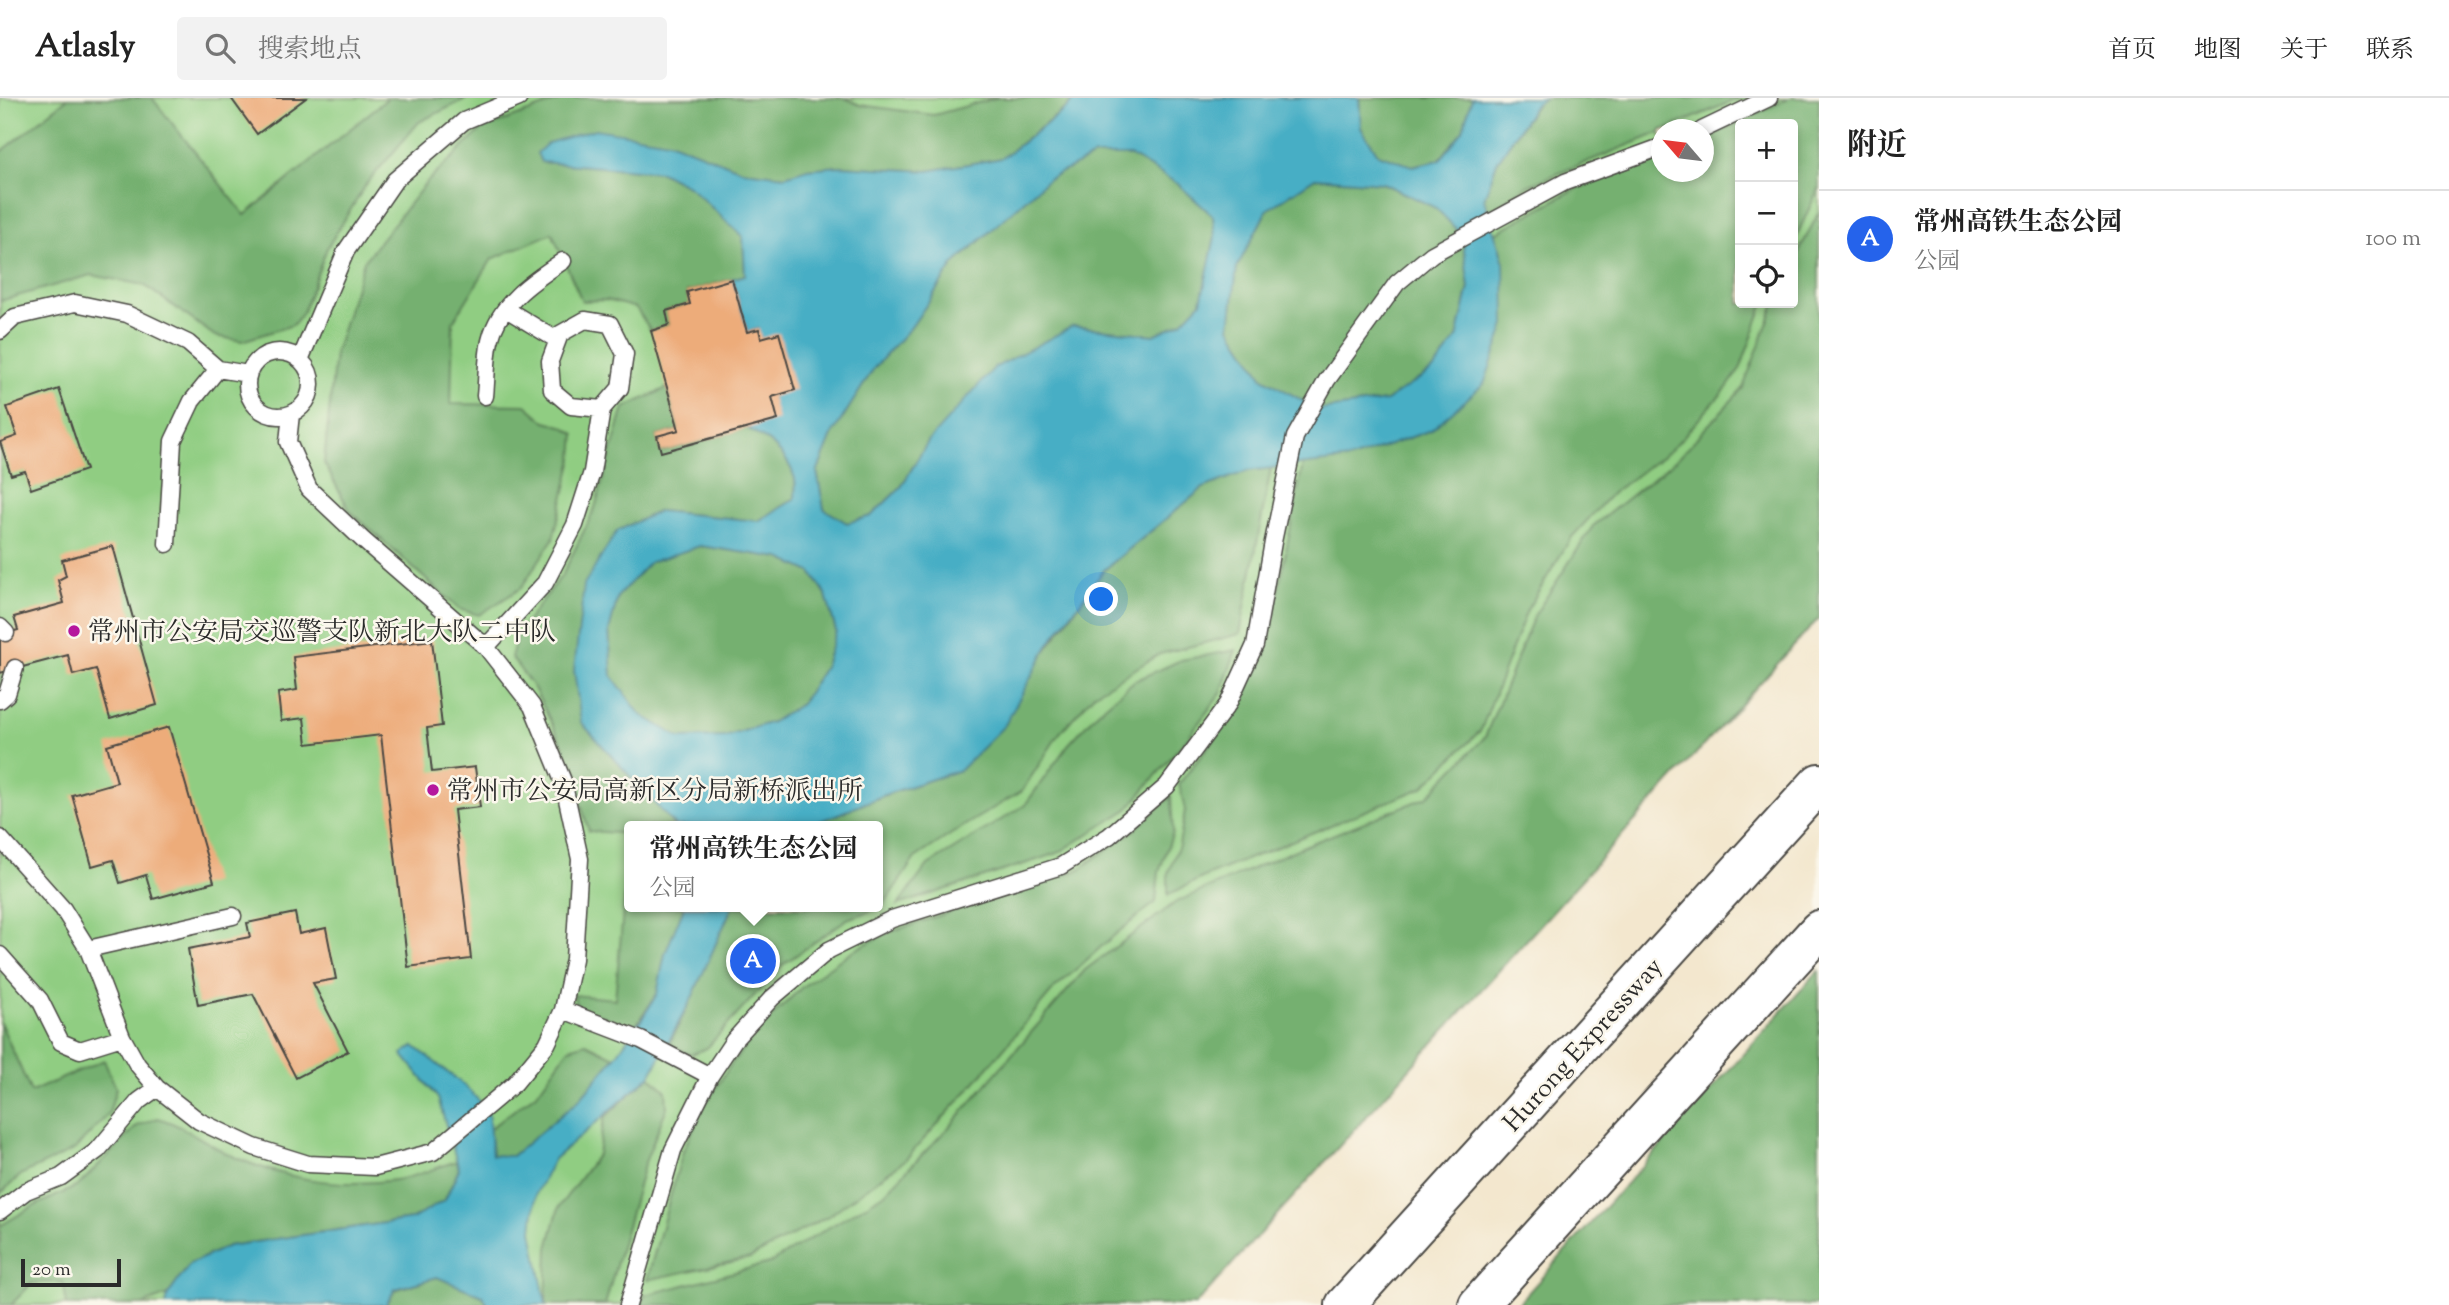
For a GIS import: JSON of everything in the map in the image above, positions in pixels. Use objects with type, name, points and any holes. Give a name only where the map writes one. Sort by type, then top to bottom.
[{"type":"highway","name":"Hurong Expressway","points":[[1345,1305],[1819,783]]},
{"type":"highway","points":[[1478,1305],[1819,930]]},
{"type":"lane","points":[[300,360],[346,251],[395,180],[464,121],[519,98]]},
{"type":"lane","points":[[1714,124],[1769,98]]},
{"type":"lane","points":[[628,1305],[673,1150],[710,1076],[734,1040],[772,998],[829,950],[892,919],[1061,866],[1109,836],[1167,786],[1228,704],[1255,645],[1295,438],[1327,380],[1397,283],[1432,254],[1565,183],[1651,151]]},
{"type":"lane","points":[[485,396],[490,340],[506,309],[528,285],[563,261]]},
{"type":"lane","points":[[0,331],[15,317],[75,303],[127,314],[188,343],[218,369],[248,374]]},
{"type":"lane","points":[[506,309],[557,340]]},
{"type":"lane","points":[[486,647],[545,583],[575,524],[592,472],[602,409],[620,388],[625,354],[610,324],[585,320],[560,334],[557,340],[550,361],[552,390],[571,406],[602,409]]},
{"type":"lane","points":[[270,353],[291,354],[300,360],[310,379],[310,389],[307,399],[291,414],[271,415],[253,404],[247,385],[248,374],[260,358],[270,353]]},
{"type":"lane","points":[[167,544],[173,441],[192,401],[218,369]]},
{"type":"lane","points":[[0,838],[63,909],[88,949],[122,1037],[137,1063],[157,1088],[199,1121],[254,1147],[308,1164],[375,1167],[433,1152],[515,1083],[547,1044],[563,1010],[574,959],[580,859],[563,780],[532,706],[486,647],[309,489],[288,442],[291,414]]},
{"type":"lane","points":[[0,701],[7,694],[15,668]]},
{"type":"lane","points":[[88,949],[233,916]]},
{"type":"lane","points":[[0,956],[40,1000],[61,1042],[80,1050],[122,1037]]},
{"type":"lane","points":[[563,1010],[641,1040],[710,1076]]},
{"type":"lane","points":[[0,1211],[26,1191],[61,1177],[98,1150],[139,1101],[157,1088]]},
{"type":"green space","points":[[0,98],[1819,98],[1819,618],[1195,1305],[0,1305]]},
{"type":"green space","points":[[68,98],[152,98],[245,215],[388,98],[468,98],[419,122],[367,183],[327,248],[303,312],[293,325],[242,341],[215,336],[144,285],[91,275],[0,301],[0,153]]},
{"type":"green space","points":[[566,98],[845,98],[860,105],[934,115],[996,98],[1075,98],[1002,158],[928,171],[840,166],[807,169],[786,176],[744,171],[669,141],[541,162],[661,172],[690,187],[743,237],[745,275],[687,292],[690,304],[666,311],[669,325],[651,331],[636,308],[607,300],[582,301],[552,233],[492,259],[453,322],[451,404],[526,405],[546,422],[562,426],[575,434],[573,459],[553,539],[521,588],[479,615],[459,609],[350,511],[324,463],[335,353],[364,261],[427,182],[482,129]]},
{"type":"green space","points":[[1359,98],[1472,98],[1463,130],[1439,160],[1411,166],[1378,154],[1361,128]]},
{"type":"green space","points":[[1544,98],[1740,98],[1691,119],[1651,119],[1651,136],[1527,186],[1489,212],[1484,199],[1497,162],[1536,105]]},
{"type":"green space","points":[[1789,98],[1819,98],[1819,187],[1798,233],[1798,119],[1745,119]]},
{"type":"green space","points":[[1735,124],[1735,308],[1762,308],[1741,367],[1727,388],[1672,449],[1612,493],[1571,538],[1527,610],[1481,730],[1422,788],[1206,876],[1168,895],[1168,873],[1179,845],[1185,810],[1179,784],[1239,707],[1268,643],[1303,464],[1351,459],[1431,430],[1504,263],[1495,233],[1575,189],[1651,161],[1651,182],[1714,182],[1714,134]]},
{"type":"green space","points":[[1094,156],[1131,156],[1178,184],[1213,216],[1215,237],[1201,302],[1182,322],[1154,335],[1073,326],[929,440],[901,487],[871,516],[847,523],[824,509],[817,472],[833,433],[874,368],[912,326],[954,264],[1048,179]]},
{"type":"green space","points":[[1315,178],[1382,183],[1436,208],[1462,235],[1469,287],[1457,338],[1434,369],[1386,401],[1319,410],[1263,378],[1230,327],[1237,267],[1267,210]]},
{"type":"green space","points":[[1819,212],[1819,618],[1195,1305],[641,1305],[645,1295],[770,1263],[884,1194],[952,1124],[1085,970],[1176,902],[1302,847],[1427,797],[1485,737],[1534,616],[1593,526],[1677,459],[1743,388],[1773,308],[1798,308],[1798,253]]},
{"type":"green space","points":[[667,388],[679,430],[657,436],[661,452],[747,428],[769,442],[787,460],[796,484],[795,498],[758,521],[659,511],[617,531],[581,722],[670,821],[624,821],[624,834],[589,831],[563,746],[534,688],[511,657],[518,633],[563,574],[595,508],[624,408]]},
{"type":"green space","points":[[1271,468],[1240,634],[1160,654],[1095,693],[1058,735],[1022,791],[915,858],[883,906],[883,821],[821,821],[888,794],[960,770],[1104,570],[1203,488],[1247,471]]},
{"type":"green space","points":[[700,546],[780,558],[811,572],[826,595],[836,631],[825,666],[801,704],[772,722],[725,737],[680,739],[640,715],[612,676],[609,631],[618,596],[650,562]]},
{"type":"green space","points":[[1236,650],[1221,693],[1128,809],[1058,853],[898,905],[928,865],[1025,805],[1068,745],[1098,712],[1134,681],[1181,660]]},
{"type":"green space","points":[[1171,796],[1173,832],[1159,872],[1156,902],[1053,990],[905,1160],[827,1217],[750,1258],[647,1280],[683,1151],[702,1109],[757,1031],[802,987],[849,953],[884,934],[1078,870],[1135,829]]},
{"type":"green space","points":[[624,901],[624,912],[682,912],[665,954],[657,994],[634,1028],[576,1006],[574,995],[615,999]]},
{"type":"green space","points":[[730,912],[867,912],[847,919],[781,966],[707,1048],[690,1055],[669,1044]]},
{"type":"green space","points":[[1819,970],[1819,1305],[1517,1305]]},
{"type":"green space","points":[[0,1022],[31,1092],[104,1060],[116,1088],[109,1114],[74,1150],[22,1174],[0,1194]]},
{"type":"green space","points":[[586,1043],[615,1057],[578,1101],[512,1156],[492,1156],[489,1129],[538,1092],[569,1048]]},
{"type":"green space","points":[[650,1076],[666,1091],[667,1107],[644,1165],[605,1305],[546,1305],[548,1248],[559,1207],[598,1154],[604,1118]]},
{"type":"green space","points":[[158,1118],[244,1161],[286,1175],[308,1179],[351,1183],[395,1180],[457,1161],[459,1169],[445,1200],[412,1219],[228,1246],[190,1264],[168,1295],[142,1305],[67,1305],[63,1282],[32,1283],[11,1305],[0,1305],[0,1226],[34,1206],[78,1186],[137,1126]]},
{"type":"green space","points":[[437,1277],[483,1296],[488,1305],[386,1305],[395,1290]]},
{"type":"water","points":[[1075,98],[1359,98],[1361,128],[1378,154],[1412,166],[1440,160],[1463,130],[1472,98],[1544,98],[1535,105],[1497,162],[1484,199],[1504,263],[1505,325],[1484,384],[1431,430],[1351,459],[1247,471],[1203,488],[1104,570],[1049,644],[1005,725],[960,770],[887,794],[821,821],[670,821],[581,722],[574,670],[584,585],[617,531],[659,511],[758,521],[795,499],[795,478],[787,460],[769,442],[747,428],[772,397],[758,329],[747,332],[732,279],[745,275],[743,237],[690,187],[661,172],[541,162],[537,153],[548,143],[595,129],[669,141],[744,171],[785,176],[807,169],[840,166],[928,171],[1002,158],[1067,108]],"holes":[[[1094,156],[1131,156],[1178,184],[1213,216],[1215,237],[1201,302],[1182,322],[1154,335],[1073,326],[994,368],[929,440],[901,487],[871,516],[847,523],[824,509],[817,472],[833,433],[874,368],[912,326],[954,264],[1048,179]],[[1315,178],[1383,183],[1436,208],[1462,235],[1469,287],[1457,338],[1434,369],[1386,401],[1319,410],[1263,378],[1230,327],[1237,267],[1267,210]],[[700,546],[780,558],[811,572],[826,595],[836,631],[825,666],[801,704],[772,722],[725,737],[680,738],[640,714],[612,676],[609,631],[618,596],[650,562]]]},
{"type":"water","points":[[682,912],[730,912],[691,1000],[650,1076],[554,1159],[536,1194],[532,1231],[546,1305],[488,1305],[483,1296],[437,1277],[395,1289],[386,1305],[166,1305],[168,1295],[190,1264],[228,1246],[412,1219],[445,1200],[459,1169],[438,1098],[402,1054],[414,1046],[465,1086],[488,1110],[492,1155],[512,1156],[578,1101],[615,1057],[657,994],[665,954]]},
{"type":"building","points":[[231,98],[306,98],[257,134]]},
{"type":"building","points":[[732,279],[747,332],[759,329],[761,338],[779,333],[795,390],[772,397],[778,420],[661,452],[657,436],[679,430],[651,331],[669,325],[666,311],[690,304],[687,292]]},
{"type":"building","points":[[59,389],[86,470],[31,489],[25,471],[11,475],[0,442],[17,436],[7,407]]},
{"type":"building","name":"常州市公安局交巡警支队新北大队二中队","points":[[113,546],[157,705],[110,719],[96,669],[73,675],[68,655],[0,673],[0,635],[18,630],[14,617],[64,603],[58,580],[66,576],[62,560]]},
{"type":"building","name":"常州市公安局高新区分局新桥派出所","points":[[432,640],[442,726],[427,728],[432,772],[475,767],[480,807],[454,810],[471,959],[408,967],[381,735],[307,744],[304,718],[281,721],[278,693],[297,690],[293,657]]},
{"type":"building","points":[[169,727],[214,882],[153,899],[146,875],[120,883],[113,860],[92,866],[72,795],[117,782],[107,745]]},
{"type":"building","points":[[295,913],[299,934],[326,928],[336,979],[313,983],[348,1051],[296,1078],[253,994],[198,1005],[188,949],[250,937],[247,923]]},
{"type":"place","name":"常州市公安局交巡警支队新北大队二中队","points":[[74,631]]},
{"type":"place","name":"常州市公安局高新区分局新桥派出所","points":[[433,790]]},
{"type":"place","name":"常州高铁生态公园","points":[[753,961]]}]
